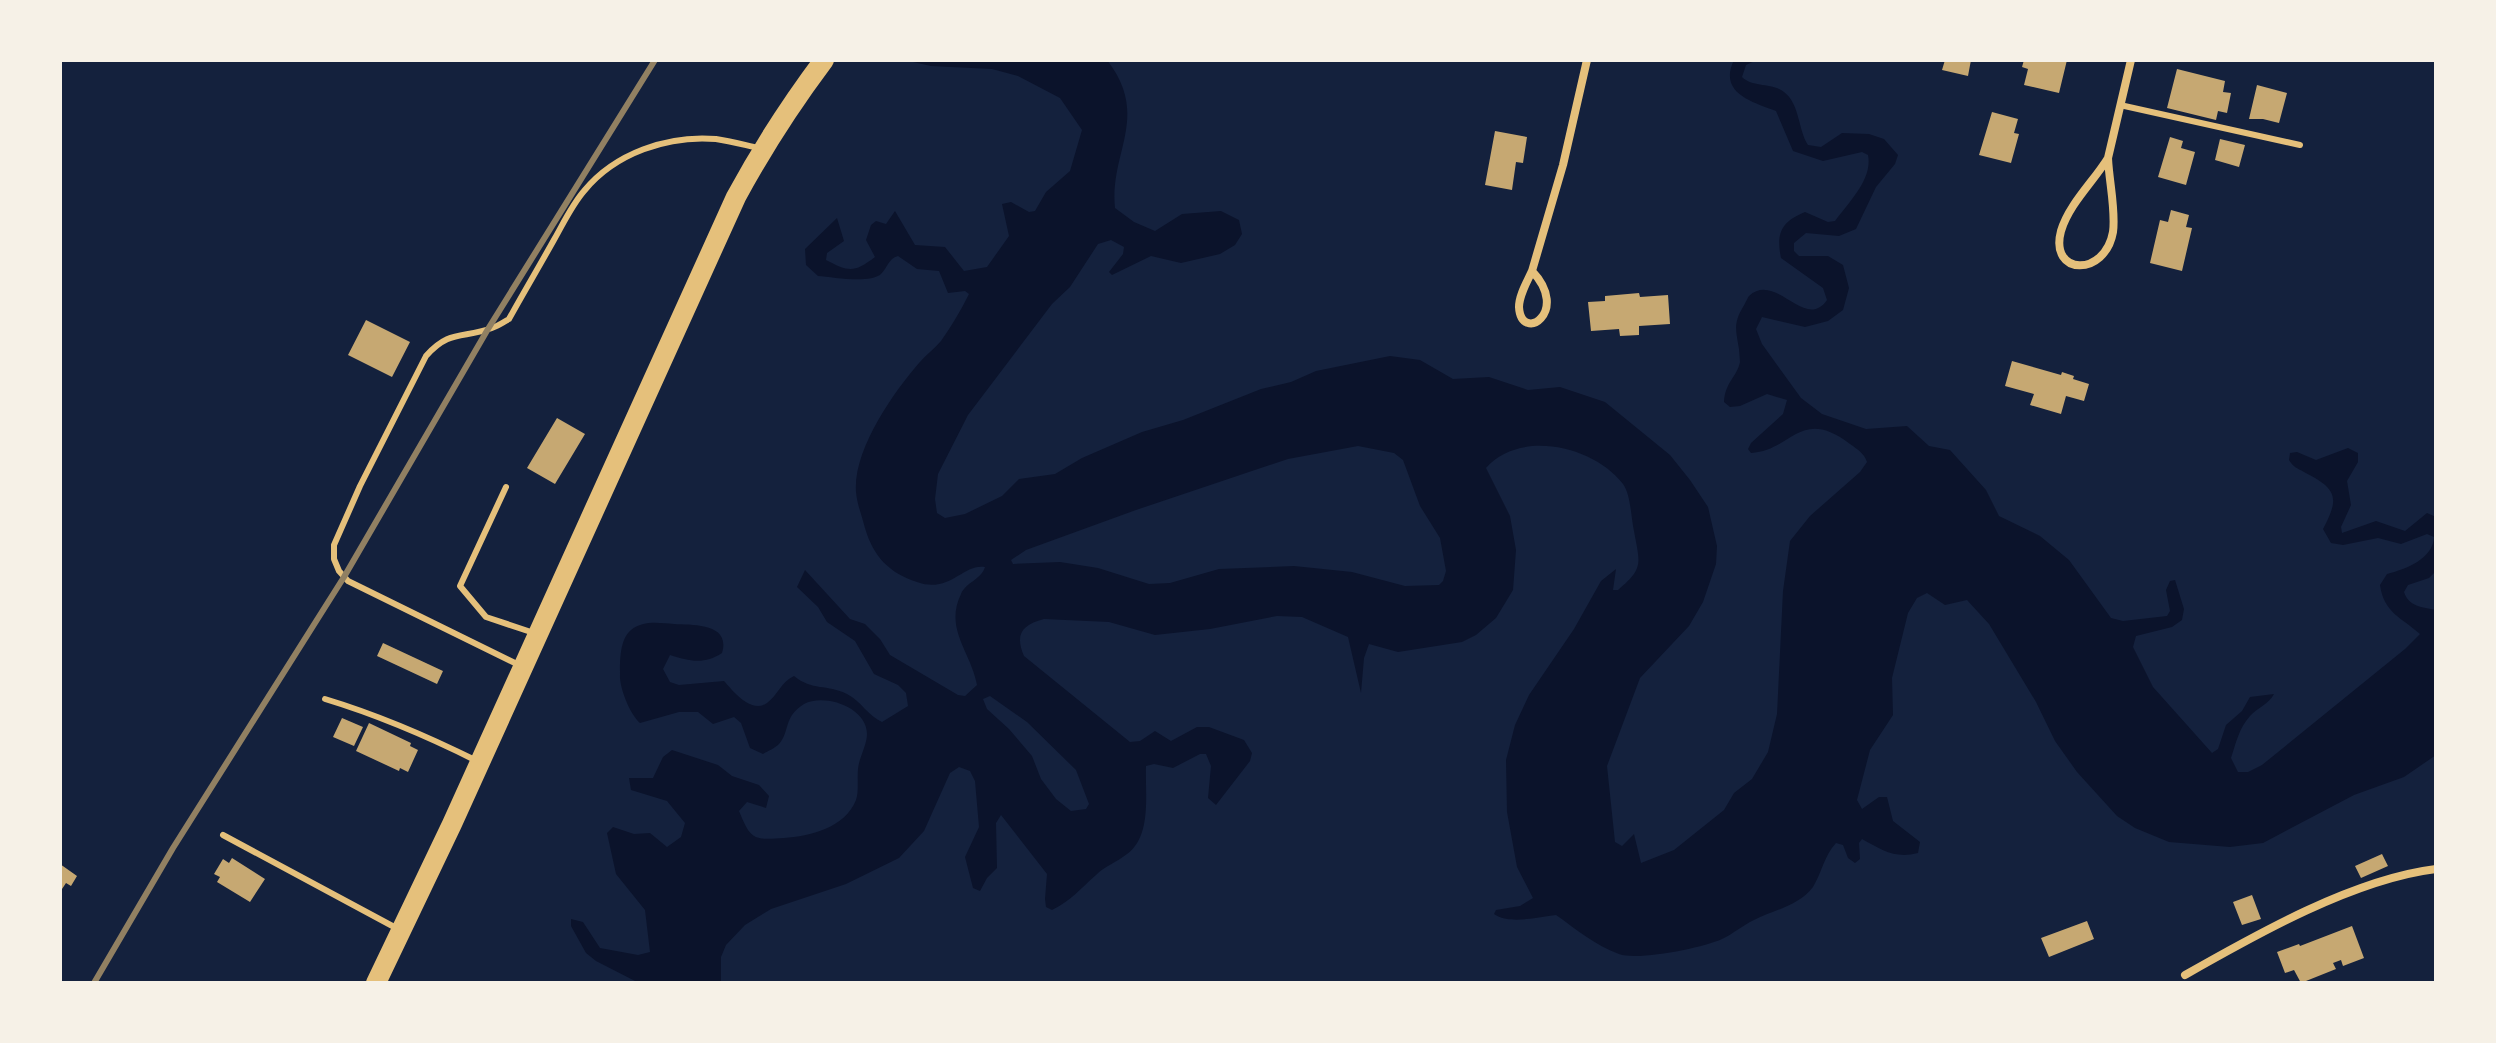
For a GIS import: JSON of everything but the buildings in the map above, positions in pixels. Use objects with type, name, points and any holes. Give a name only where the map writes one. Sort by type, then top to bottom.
[{"type":"main road","points":[[376,983],[480,762],[729,211],[762,149],[824,60]]},
{"type":"street","points":[[1532,271],[1541,280],[1547,296],[1547,310],[1538,323],[1523,319],[1519,308],[1521,296],[1532,271],[1563,165],[1587,60]]},
{"type":"street","points":[[2108,158],[2070,213],[2061,232],[2060,246],[2065,260],[2072,265],[2089,265],[2098,260],[2109,246],[2114,211],[2108,158],[2131,60]]},
{"type":"street","points":[[2185,975],[2258,934],[2348,894],[2392,878],[2436,869]]},
{"type":"lane","points":[[2120,105],[2300,145]]},
{"type":"lane","points":[[523,667],[348,581],[334,559],[334,545],[360,486],[426,356],[436,344],[453,335],[492,328],[509,319],[569,213],[584,191],[603,172],[625,157],[655,145],[689,139],[718,139],[762,149]]},
{"type":"lane","points":[[506,487],[460,586],[486,617],[538,634]]},
{"type":"lane","points":[[325,699],[360,709],[480,762]]},
{"type":"lane","points":[[223,835],[401,931]]},
{"type":"water","points":[[904,60],[1107,60],[1120,80],[1127,117],[1117,169],[1115,208],[1134,222],[1155,231],[1182,214],[1221,211],[1239,220],[1242,234],[1235,245],[1220,254],[1181,263],[1151,256],[1112,275],[1109,272],[1123,254],[1124,247],[1111,240],[1098,244],[1070,287],[1052,304],[968,415],[938,474],[937,513],[945,518],[965,514],[1002,496],[1019,479],[1055,474],[1082,458],[1142,432],[1316,371],[1390,356],[1420,360],[1453,379],[1489,377],[1528,390],[1560,387],[1605,402],[1670,455],[1708,507],[1717,546],[1716,564],[1703,602],[1689,626],[1640,678],[1607,766],[1615,842],[1622,846],[1634,834],[1641,863],[1674,850],[1724,810],[1734,793],[1752,779],[1768,752],[1777,714],[1783,591],[1790,541],[1810,516],[1860,472],[1867,462],[1850,444],[1833,433],[1819,429],[1808,430],[1765,450],[1751,453],[1748,449],[1751,443],[1783,414],[1787,400],[1767,394],[1740,406],[1730,407],[1724,402],[1726,389],[1740,362],[1737,323],[1749,296],[1759,290],[1769,291],[1809,309],[1818,308],[1827,300],[1823,288],[1781,258],[1779,242],[1782,229],[1790,220],[1805,212],[1828,222],[1835,221],[1863,182],[1869,164],[1868,155],[1862,152],[1823,161],[1793,151],[1776,111],[1748,100],[1734,88],[1730,71],[1734,60],[1757,60],[1746,65],[1742,77],[1751,83],[1779,89],[1789,97],[1808,145],[1821,147],[1842,133],[1869,134],[1884,139],[1898,155],[1895,164],[1876,187],[1856,229],[1839,236],[1806,233],[1794,243],[1794,251],[1799,256],[1828,256],[1843,265],[1849,288],[1843,310],[1828,321],[1805,327],[1762,317],[1756,329],[1762,344],[1801,398],[1822,414],[1866,429],[1907,426],[1929,446],[1950,450],[1986,490],[1999,516],[2040,536],[2069,560],[2111,618],[2123,621],[2167,616],[2170,611],[2166,590],[2170,581],[2175,580],[2184,609],[2182,620],[2172,627],[2136,636],[2133,647],[2153,687],[2212,753],[2218,749],[2226,725],[2242,711],[2250,697],[2274,694],[2250,716],[2240,731],[2231,758],[2238,772],[2248,772],[2262,765],[2420,634],[2389,608],[2380,585],[2387,574],[2424,557],[2434,537],[2427,534],[2401,544],[2378,538],[2343,545],[2331,543],[2323,529],[2332,509],[2329,489],[2289,460],[2290,453],[2297,452],[2316,460],[2348,448],[2358,453],[2358,462],[2347,481],[2351,505],[2341,527],[2342,533],[2376,521],[2405,531],[2427,513],[2436,517],[2436,571],[2429,578],[2408,585],[2404,592],[2413,603],[2436,610],[2436,755],[2404,777],[2354,795],[2263,843],[2230,847],[2169,842],[2135,828],[2117,816],[2077,772],[2055,741],[2036,702],[1989,624],[1967,600],[1945,605],[1927,593],[1917,598],[1908,613],[1892,678],[1893,715],[1870,750],[1857,800],[1862,809],[1879,797],[1887,797],[1893,821],[1920,842],[1918,853],[1895,854],[1862,839],[1859,843],[1860,859],[1855,863],[1848,858],[1843,845],[1836,843],[1813,887],[1801,899],[1750,922],[1722,939],[1670,952],[1640,956],[1619,954],[1594,942],[1556,915],[1524,919],[1500,917],[1494,914],[1496,910],[1520,906],[1533,898],[1517,867],[1507,812],[1506,760],[1515,725],[1529,695],[1574,629],[1601,581],[1616,569],[1613,590],[1618,590],[1638,565],[1629,500],[1623,484],[1594,460],[1576,452],[1537,446],[1500,456],[1486,468],[1510,516],[1516,550],[1513,590],[1496,618],[1462,642],[1398,652],[1369,644],[1364,658],[1361,693],[1348,637],[1302,617],[1277,616],[1210,629],[1155,635],[1109,622],[1044,619],[1025,628],[1020,637],[1024,656],[1130,742],[1140,741],[1155,731],[1171,741],[1197,727],[1209,727],[1244,740],[1252,753],[1250,761],[1216,805],[1208,798],[1211,766],[1206,754],[1173,768],[1154,764],[1146,766],[1146,814],[1135,846],[1059,906],[1052,910],[1046,907],[1047,874],[1001,815],[996,823],[997,868],[980,891],[973,888],[965,857],[979,827],[975,781],[970,771],[959,767],[950,773],[924,831],[899,858],[846,884],[771,909],[745,925],[726,945],[721,957],[721,983],[637,982],[586,953],[571,926],[571,919],[583,922],[600,948],[638,955],[650,952],[645,910],[616,874],[607,833],[613,827],[634,834],[650,833],[667,847],[681,837],[685,823],[667,801],[631,790],[629,778],[653,778],[663,757],[672,750],[718,765],[732,776],[759,785],[769,796],[766,808],[747,802],[739,811],[754,836],[774,839],[805,835],[826,829],[851,810],[857,796],[859,765],[867,734],[860,716],[843,705],[822,700],[812,701],[797,709],[779,744],[763,754],[750,748],[741,723],[734,717],[713,724],[698,712],[679,712],[640,723],[627,702],[620,678],[622,646],[631,630],[652,623],[691,625],[716,631],[723,643],[722,653],[703,660],[670,655],[663,669],[670,682],[679,685],[724,681],[743,700],[755,706],[771,700],[794,676],[807,684],[847,694],[882,722],[908,706],[906,693],[898,685],[874,674],[855,641],[827,622],[818,607],[797,587],[805,570],[850,619],[865,624],[880,639],[890,655],[958,695],[965,696],[977,685],[955,618],[963,590],[985,567],[970,569],[947,581],[928,585],[898,574],[873,547],[856,492],[861,458],[877,423],[909,375],[941,341],[969,294],[965,291],[948,293],[939,271],[917,269],[898,256],[881,274],[868,279],[818,276],[806,265],[805,249],[837,218],[844,241],[827,253],[826,260],[846,269],[862,266],[875,257],[866,240],[871,225],[876,221],[886,224],[895,211],[915,245],[945,247],[964,271],[987,267],[1009,236],[1002,204],[1011,202],[1029,212],[1035,211],[1046,192],[1070,171],[1082,130],[1060,98],[1018,76],[992,69],[931,66]],"holes":[[[1358,446],[1394,453],[1403,460],[1420,506],[1440,538],[1446,571],[1439,585],[1405,586],[1352,572],[1294,566],[1219,569],[1170,583],[1149,584],[1098,568],[1060,562],[1013,564],[1011,560],[1026,550],[1288,459]],[[990,696],[1027,722],[1076,770],[1089,804],[1086,809],[1071,811],[1056,799],[1041,779],[1032,756],[987,709],[983,699]]]},
{"type":"railway","points":[[94,983],[173,848],[344,577],[488,329],[655,60]]}]
